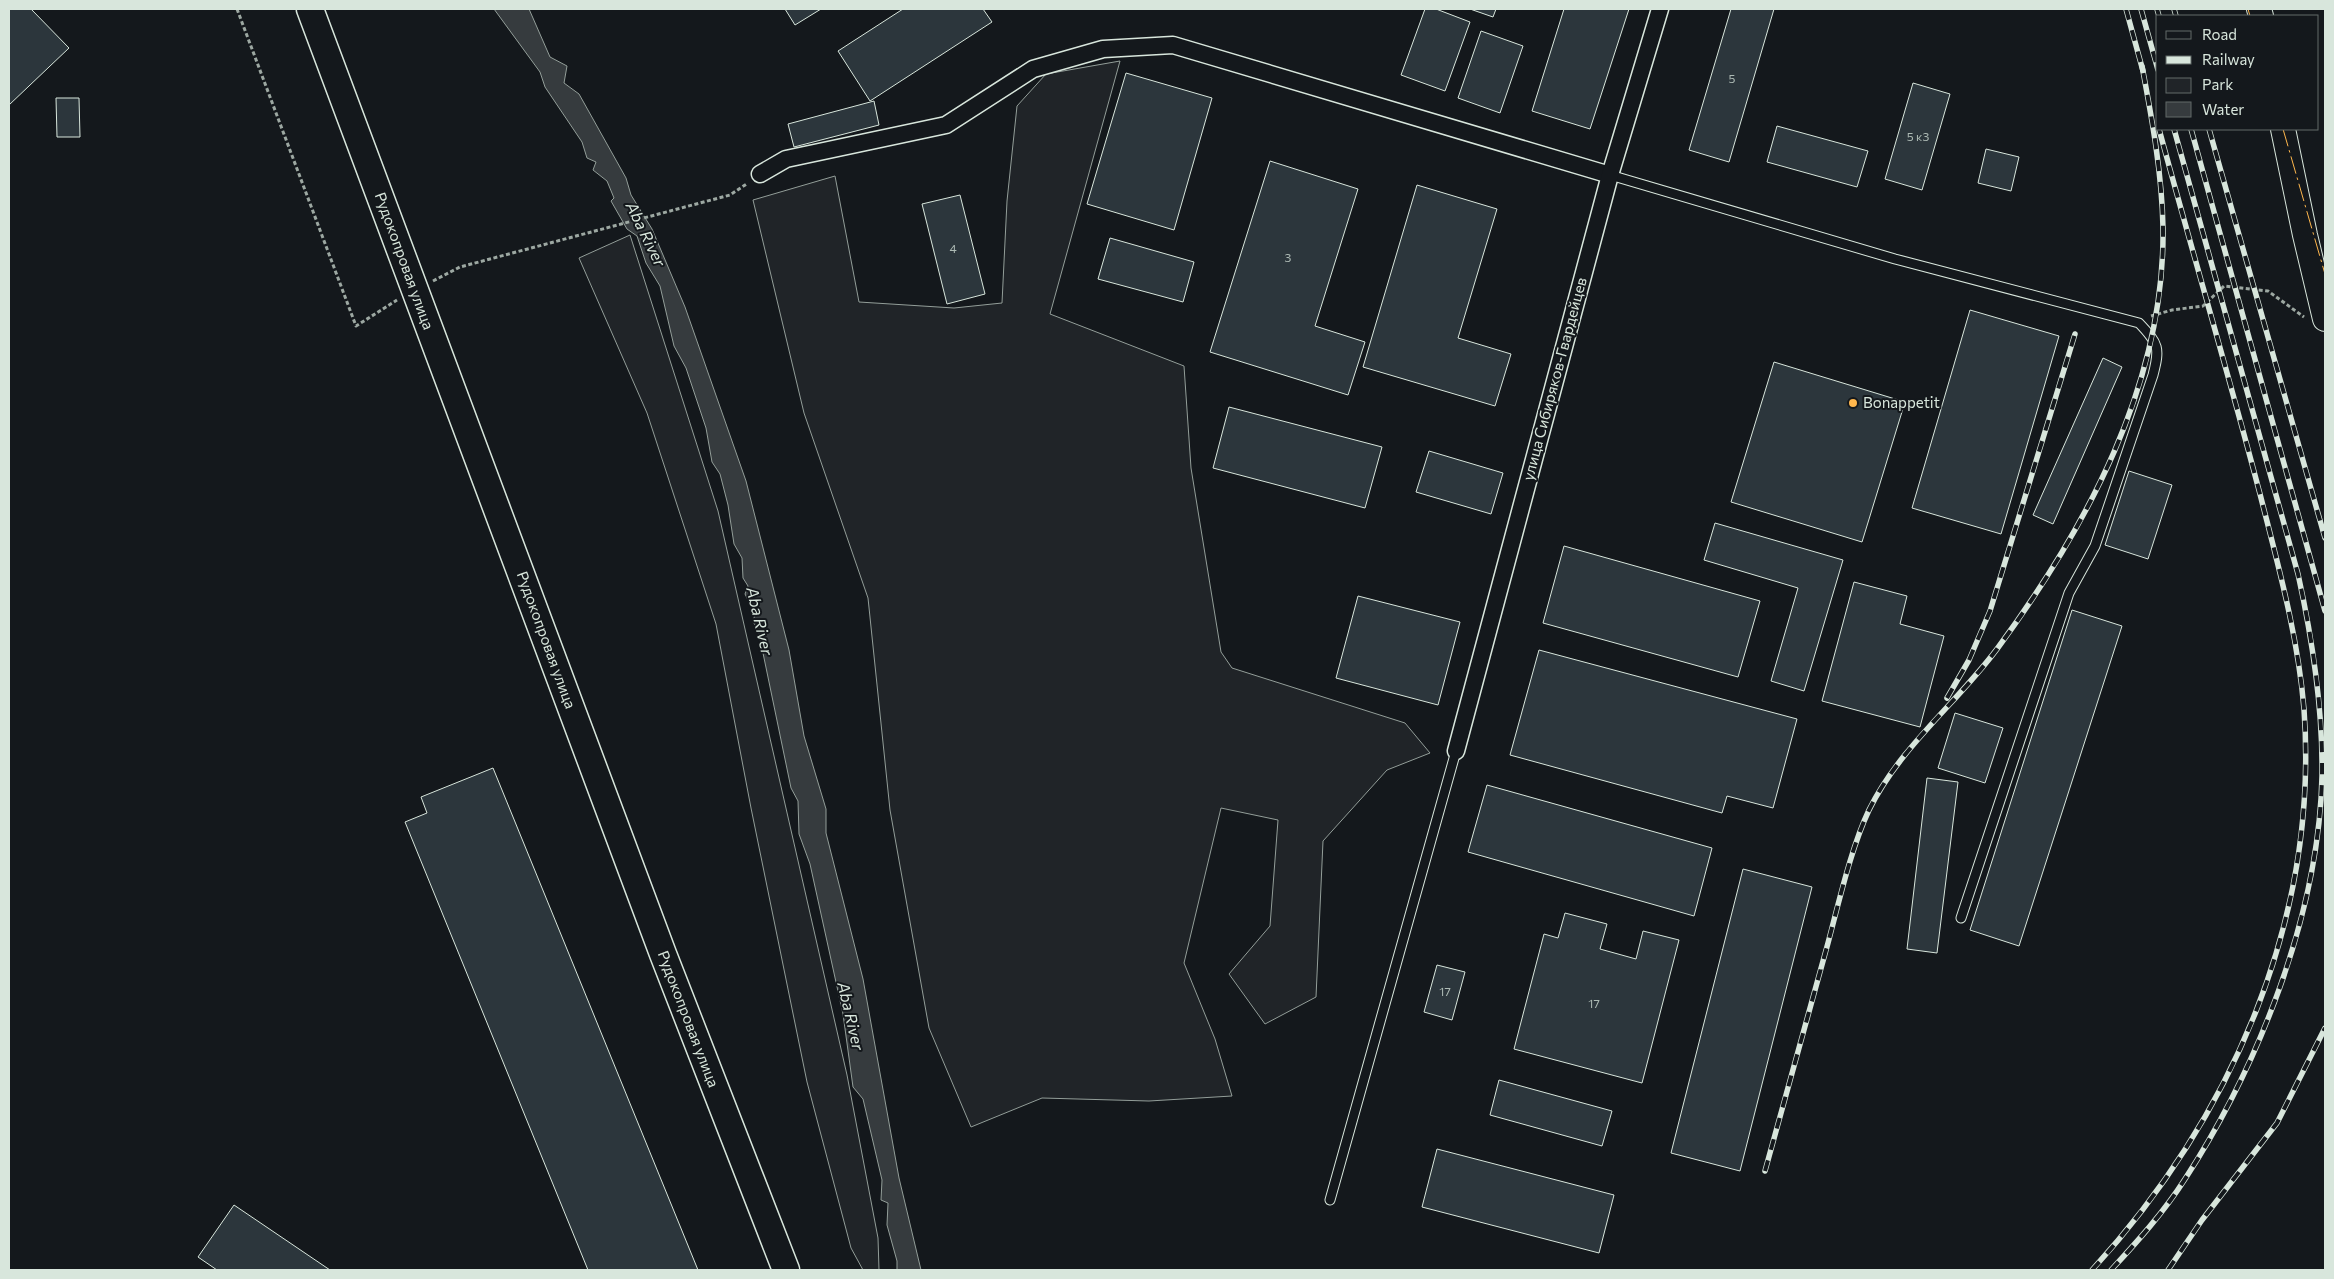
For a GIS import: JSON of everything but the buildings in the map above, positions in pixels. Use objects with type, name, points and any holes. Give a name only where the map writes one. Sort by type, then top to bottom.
[{"type":"main road","name":"Рудокопровая улица","points":[[310,9],[663,954],[786,1270]]},
{"type":"main road","points":[[2283,130],[2305,236],[2317,319]]},
{"type":"street","name":"улица Сибиряков-Гвардейцев","points":[[1456,751],[1610,175],[1660,9]]},
{"type":"street","points":[[760,174],[786,159],[946,125],[1033,69],[1103,48],[1173,45],[1610,175]]},
{"type":"lane","points":[[1610,175],[1895,259],[2139,323],[2152,337],[2159,353],[2153,375],[2095,546],[2069,593],[1961,918]]},
{"type":"lane","points":[[1330,1200],[1456,751]]},
{"type":"path","points":[[237,9],[356,326],[388,304],[460,267],[574,235],[686,208],[730,195],[760,174]]},
{"type":"path","points":[[2139,323],[2157,312],[2203,306],[2224,286],[2268,291],[2317,319]]},
{"type":"green space","points":[[1120,61],[1050,314],[1184,366],[1191,468],[1221,652],[1232,668],[1405,723],[1430,753],[1387,770],[1323,841],[1316,997],[1265,1024],[1229,974],[1270,926],[1278,820],[1221,808],[1184,963],[1215,1039],[1232,1096],[1149,1101],[1042,1098],[971,1127],[929,1028],[890,810],[868,598],[804,413],[753,200],[835,176],[859,302],[954,308],[1002,303],[1007,201],[1017,106],[1046,74]]},
{"type":"green space","points":[[630,235],[718,511],[847,1075],[878,1238],[879,1270],[863,1270],[851,1248],[807,1082],[751,808],[716,624],[647,413],[579,258]]},
{"type":"water","name":"Aba River","points":[[494,9],[529,9],[550,57],[567,66],[564,83],[579,94],[626,178],[631,195],[652,229],[685,307],[746,481],[789,650],[804,736],[826,809],[826,833],[863,979],[899,1178],[921,1270],[897,1270],[897,1261],[887,1225],[888,1203],[881,1200],[882,1180],[863,1099],[853,1087],[843,1014],[810,864],[799,834],[798,801],[791,788],[758,629],[753,622],[755,614],[745,594],[748,586],[743,578],[742,558],[734,544],[728,505],[720,474],[712,462],[706,428],[686,368],[674,346],[660,286],[646,263],[637,236],[627,229],[611,201],[614,198],[607,181],[593,170],[596,162],[587,158],[582,142],[545,87],[540,72]]},
{"type":"railway","points":[[2126,9],[2143,71]]},
{"type":"railway","points":[[2141,9],[2156,63]]},
{"type":"railway","points":[[2157,9],[2159,15]]},
{"type":"railway","points":[[2174,9],[2176,15]]},
{"type":"railway","points":[[1765,1171],[1846,875],[1869,810],[1896,766],[1997,649],[2061,554],[2090,503],[2114,451],[2135,397],[2151,342],[2160,286],[2163,228],[2159,167],[2142,66]]},
{"type":"railway","points":[[2092,1270],[2142,1211],[2186,1147],[2225,1081],[2256,1011],[2280,938],[2297,864],[2305,787],[2304,709],[2287,601],[2248,448],[2159,130]]},
{"type":"railway","points":[[2111,1270],[2159,1215],[2185,1179],[2212,1135],[2260,1038],[2297,934],[2310,881],[2318,828],[2322,776],[2319,700],[2298,574],[2174,130]]},
{"type":"railway","points":[[2191,130],[2325,611]]},
{"type":"railway","points":[[2209,130],[2325,538]]},
{"type":"railway","points":[[1947,698],[1969,660],[1990,611],[2075,334]]},
{"type":"railway","points":[[2168,1270],[2202,1220],[2277,1123],[2325,1028]]},
{"type":"power","points":[[2248,9],[2250,15]]},
{"type":"power","points":[[2283,130],[2325,274]]},
{"type":"place","name":"Bonappetit","points":[[1853,403]]}]
